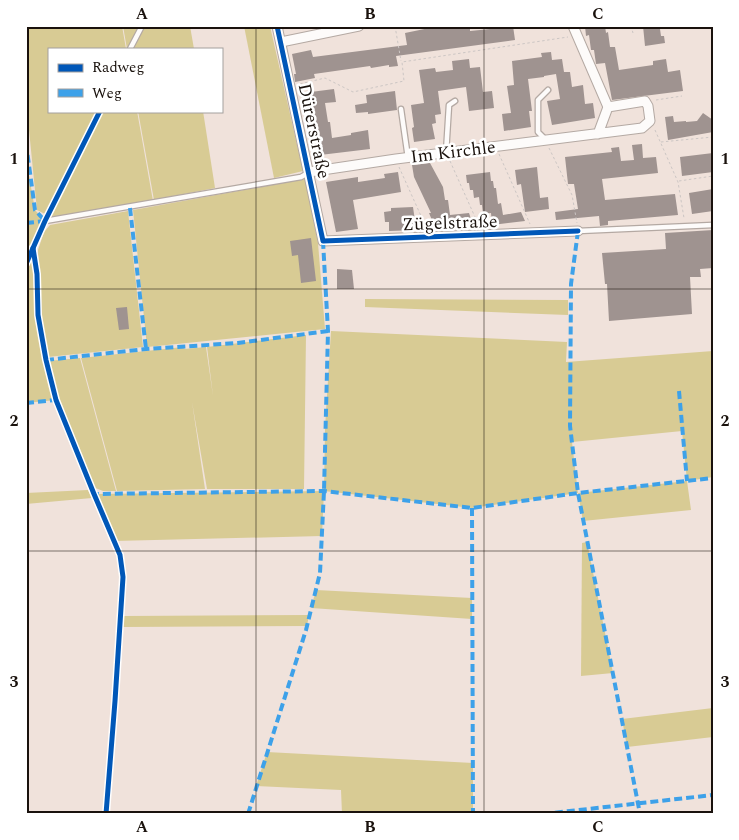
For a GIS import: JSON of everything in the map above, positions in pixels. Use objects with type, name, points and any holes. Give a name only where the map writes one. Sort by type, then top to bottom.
[{"type":"street","name":"Dürerstraße","points":[[277,26],[323,241]]},
{"type":"street","points":[[280,42],[359,26]]},
{"type":"street","points":[[573,26],[608,106],[598,134]]},
{"type":"street","points":[[608,106],[645,101],[648,106],[650,122],[646,125]]},
{"type":"street","name":"Im Kirchle","points":[[309,172],[642,128],[646,125]]},
{"type":"street","name":"Zügelstraße","points":[[323,241],[578,231]]},
{"type":"lane","points":[[131,48],[142,26]]},
{"type":"lane","points":[[546,140],[538,132],[538,100],[548,90]]},
{"type":"lane","points":[[446,153],[449,105],[455,101]]},
{"type":"lane","points":[[402,108],[408,158]]},
{"type":"lane","points":[[26,264],[100,112]]},
{"type":"lane","points":[[45,222],[301,177],[309,172]]},
{"type":"lane","name":"Zügelstraße","points":[[578,231],[713,225]]},
{"type":"lane","points":[[33,248],[37,274],[38,315],[46,360],[56,400],[94,494]]},
{"type":"path","points":[[290,87],[325,78],[353,92],[404,80],[394,26]]},
{"type":"path","points":[[631,26],[633,33]]},
{"type":"path","points":[[402,62],[576,36]]},
{"type":"path","points":[[645,101],[682,96]]},
{"type":"path","points":[[646,125],[654,129],[678,182],[686,226]]},
{"type":"path","points":[[660,142],[713,137]]},
{"type":"path","points":[[546,140],[572,195],[578,231]]},
{"type":"path","points":[[496,147],[534,234]]},
{"type":"path","points":[[446,153],[484,236]]},
{"type":"path","points":[[396,159],[430,237]]},
{"type":"path","points":[[678,182],[713,176]]},
{"type":"shaded area","points":[[26,26],[122,26],[126,48],[48,48],[48,112],[137,112],[153,201],[53,218],[37,210],[26,100]]},
{"type":"shaded area","points":[[123,26],[190,26],[194,48],[127,48]]},
{"type":"shaded area","points":[[244,26],[270,26],[303,171],[274,178]]},
{"type":"shaded area","points":[[138,112],[203,112],[215,188],[154,200]]},
{"type":"shaded area","points":[[26,158],[35,210],[45,221],[33,248],[38,315],[56,400],[26,403]]},
{"type":"shaded area","points":[[305,179],[318,243],[325,329],[147,347],[133,210]]},
{"type":"shaded area","points":[[128,211],[143,347],[48,357],[40,313],[38,250],[44,232],[50,225]]},
{"type":"shaded area","points":[[365,299],[568,300],[568,315],[365,307]]},
{"type":"shaded area","points":[[331,331],[567,342],[566,362],[713,351],[713,477],[687,481],[682,431],[572,442],[578,493],[472,508],[324,491],[325,428]]},
{"type":"shaded area","points":[[306,335],[304,489],[207,489],[192,402],[205,489],[117,491],[81,358],[183,347],[184,349],[206,347],[213,396],[207,347]]},
{"type":"shaded area","points":[[80,358],[116,491],[103,491],[93,487],[59,399],[48,361]]},
{"type":"shaded area","points":[[687,481],[691,510],[583,521],[578,493]]},
{"type":"shaded area","points":[[88,490],[92,498],[26,504],[26,493]]},
{"type":"shaded area","points":[[324,491],[322,536],[114,541],[94,494]]},
{"type":"shaded area","points":[[587,542],[613,673],[581,676],[582,543]]},
{"type":"shaded area","points":[[316,590],[472,598],[472,619],[311,608]]},
{"type":"shaded area","points":[[309,615],[307,626],[123,627],[124,616]]},
{"type":"shaded area","points":[[713,708],[713,737],[627,747],[622,719]]},
{"type":"shaded area","points":[[267,752],[473,763],[473,814],[342,814],[341,790],[256,786]]},
{"type":"building","points":[[439,26],[470,26],[470,31],[490,29],[490,26],[513,26],[515,40],[396,56],[398,66],[389,67],[389,65],[371,68],[370,66],[314,74],[315,78],[295,82],[294,74],[296,74],[292,54],[311,50],[313,57],[407,45],[405,33]]},
{"type":"building","points":[[585,26],[605,26],[606,33],[608,32],[610,47],[615,47],[619,70],[653,65],[653,61],[666,59],[668,72],[680,70],[683,91],[612,100],[605,63],[596,64],[594,50],[591,50],[589,35],[586,36]]},
{"type":"building","points":[[643,26],[658,26],[661,36],[664,36],[665,43],[645,46]]},
{"type":"building","points":[[551,52],[552,60],[562,59],[564,72],[570,72],[572,87],[583,85],[585,104],[593,103],[595,118],[552,125],[547,101],[560,99],[556,74],[528,79],[532,111],[529,111],[531,127],[504,131],[502,114],[511,113],[507,86],[514,85],[512,61],[542,57],[541,53]]},
{"type":"building","points":[[469,59],[470,68],[480,67],[483,92],[492,91],[494,108],[469,111],[466,87],[438,91],[441,114],[435,115],[436,123],[432,124],[435,139],[414,142],[411,105],[424,103],[419,70],[435,68],[436,72],[453,70],[452,61]]},
{"type":"building","points":[[334,89],[336,102],[325,103],[332,138],[368,130],[370,149],[320,155],[316,131],[314,124],[312,124],[310,105],[304,105],[303,93]]},
{"type":"building","points":[[395,91],[397,110],[368,114],[368,112],[356,113],[355,105],[367,103],[366,95]]},
{"type":"building","points":[[703,113],[713,120],[713,132],[668,140],[665,117],[673,116],[674,122],[697,121]]},
{"type":"building","points":[[642,144],[643,158],[656,157],[658,173],[602,179],[605,200],[675,194],[678,215],[608,221],[608,225],[600,226],[599,216],[556,220],[555,212],[578,209],[574,184],[568,184],[565,157],[612,152],[611,148],[619,147],[621,161],[634,160],[632,145]]},
{"type":"building","points":[[713,153],[713,172],[682,176],[680,157]]},
{"type":"building","points":[[430,163],[443,187],[445,200],[448,200],[450,215],[469,213],[472,222],[434,225],[429,213],[431,213],[414,177],[412,165]]},
{"type":"building","points":[[537,167],[540,198],[548,197],[549,209],[525,212],[521,184],[517,185],[515,170]]},
{"type":"building","points":[[398,172],[401,192],[353,200],[358,229],[336,232],[326,182],[358,177],[358,182],[385,178],[384,174]]},
{"type":"building","points":[[490,172],[491,181],[493,181],[494,188],[496,188],[498,204],[501,203],[503,215],[521,212],[525,221],[492,225],[491,213],[483,214],[479,197],[474,198],[473,190],[470,190],[469,183],[467,183],[466,175]]},
{"type":"building","points":[[713,189],[713,211],[692,214],[689,193]]},
{"type":"building","points":[[413,207],[415,221],[418,221],[418,230],[389,231],[389,222],[385,222],[384,212],[391,211],[391,208]]},
{"type":"building","points":[[713,230],[713,268],[700,269],[701,277],[690,277],[692,314],[609,321],[607,284],[605,284],[602,253],[666,249],[665,233]]},
{"type":"building","points":[[311,238],[316,281],[301,283],[298,255],[292,256],[290,241]]},
{"type":"building","points":[[337,269],[352,270],[354,289],[337,289]]},
{"type":"building","points":[[127,307],[129,329],[119,330],[116,308]]},
{"type":"marked path","points":[[26,143],[35,210],[45,221]]},
{"type":"marked path","points":[[130,208],[146,349]]},
{"type":"marked path","points":[[26,223],[45,221]]},
{"type":"marked path","points":[[578,231],[571,284],[570,426],[578,493],[640,814]]},
{"type":"marked path","points":[[248,814],[306,630],[320,573],[328,331],[323,241]]},
{"type":"marked path","points":[[46,360],[146,349],[238,343],[328,331]]},
{"type":"marked path","points":[[679,391],[687,481]]},
{"type":"marked path","points":[[26,403],[56,400]]},
{"type":"marked path","points":[[95,497],[94,494],[324,491],[472,508],[578,493],[713,478]]},
{"type":"marked path","points":[[472,508],[473,814]]},
{"type":"marked path","points":[[543,814],[713,795]]},
{"type":"cycle path","points":[[277,26],[323,241],[578,231]]},
{"type":"cycle path","points":[[26,264],[45,221],[100,112]]},
{"type":"cycle path","points":[[33,248],[37,274],[38,315],[56,400],[120,555],[123,577],[106,814]]}]
